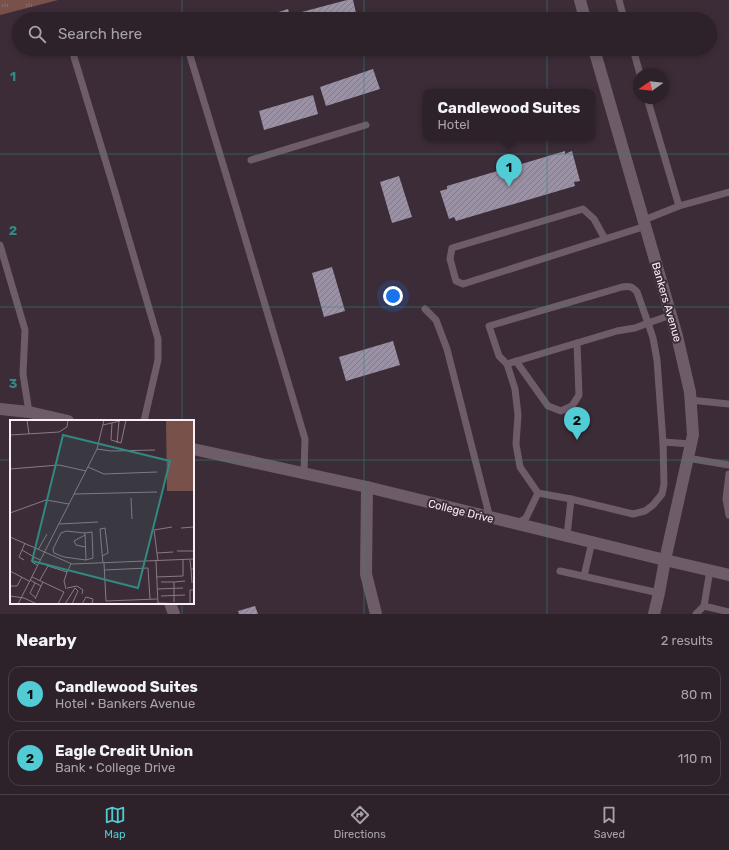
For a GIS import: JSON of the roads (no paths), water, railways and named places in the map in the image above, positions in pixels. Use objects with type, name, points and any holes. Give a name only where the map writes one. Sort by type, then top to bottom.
[{"type":"street","points":[[580,0],[583,12]]},
{"type":"street","name":"Bankers Avenue","points":[[596,56],[678,336],[690,392],[693,436],[664,560],[654,614]]},
{"type":"street","points":[[0,409],[29,412],[64,420]]},
{"type":"street","name":"College Drive","points":[[194,449],[367,487],[729,575]]},
{"type":"street","points":[[367,487],[366,574],[376,614]]},
{"type":"street","points":[[170,604],[174,614]]},
{"type":"lane","points":[[619,0],[622,12]]},
{"type":"lane","points":[[190,56],[305,439],[304,474]]},
{"type":"lane","points":[[635,56],[638,68]]},
{"type":"lane","points":[[74,57],[158,339],[158,360],[144,420]]},
{"type":"lane","points":[[649,104],[679,206]]},
{"type":"lane","points":[[251,160],[366,125]]},
{"type":"lane","points":[[605,239],[594,219],[583,209],[452,248],[450,259],[456,281],[463,284],[605,239],[645,223],[679,206],[729,192]]},
{"type":"lane","points":[[0,245],[25,330],[23,374],[29,412]]},
{"type":"lane","points":[[628,286],[634,288],[637,292],[653,338],[657,360],[663,442],[664,484],[662,494],[653,505],[645,511],[633,514],[571,499],[538,493],[520,467],[516,444],[518,415],[514,389],[507,364],[498,356],[489,326],[622,287],[628,286]]},
{"type":"lane","points":[[425,309],[436,320],[447,349],[490,518]]},
{"type":"lane","points":[[507,364],[617,331],[635,328],[671,315]]},
{"type":"lane","points":[[516,361],[548,406],[560,411],[572,406],[579,395],[577,343]]},
{"type":"lane","points":[[690,400],[729,404]]},
{"type":"lane","points":[[663,442],[690,444]]},
{"type":"lane","points":[[687,458],[729,465]]},
{"type":"lane","points":[[729,474],[726,499],[729,515]]},
{"type":"lane","points":[[518,524],[526,518],[538,493]]},
{"type":"lane","points":[[567,536],[571,499]]},
{"type":"lane","points":[[584,576],[592,542]]},
{"type":"lane","points":[[696,614],[704,606],[710,570]]},
{"type":"lane","points":[[560,571],[659,593]]},
{"type":"lane","points":[[704,606],[729,612]]},
{"type":"place","name":"Candlewood Suites","points":[[509,187]]},
{"type":"place","name":"Eagle Credit Union","points":[[577,440]]}]
